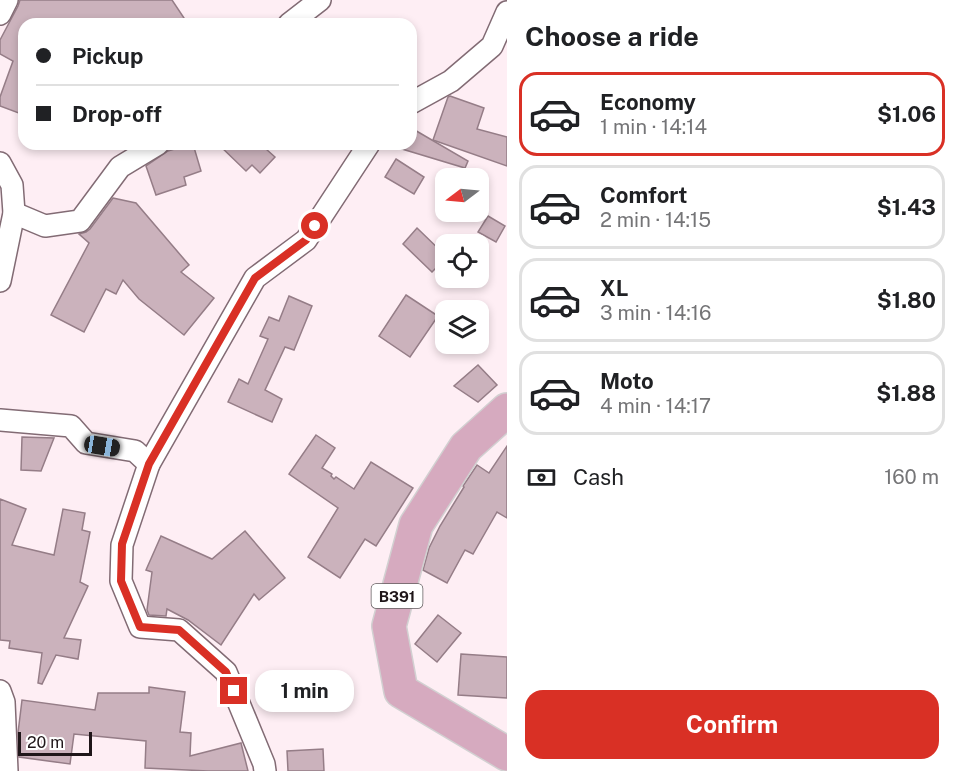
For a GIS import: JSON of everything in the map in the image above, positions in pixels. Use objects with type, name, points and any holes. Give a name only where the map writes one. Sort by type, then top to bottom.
[{"type":"main road","name":"B391","points":[[507,410],[466,447],[416,525],[389,626],[401,691],[507,754]]},
{"type":"street","points":[[0,14],[8,0]]},
{"type":"street","points":[[297,18],[320,0]]},
{"type":"street","points":[[417,100],[451,81],[492,46],[507,12]]},
{"type":"street","points":[[14,213],[45,226],[80,221],[120,167],[148,150]]},
{"type":"street","points":[[265,771],[226,672],[179,630],[140,627],[121,581],[122,544],[149,464],[255,278],[306,240],[365,150]]},
{"type":"street","points":[[0,163],[12,185],[14,213],[0,281]]},
{"type":"street","points":[[0,420],[71,426],[86,443],[135,451],[149,464]]},
{"type":"street","points":[[0,691],[4,702],[7,771]]},
{"type":"building","points":[[20,0],[172,0],[184,18],[18,18],[18,113],[0,106],[0,97],[13,61],[0,54],[0,40]]},
{"type":"building","points":[[450,96],[484,108],[477,129],[507,137],[507,166],[433,140]]},
{"type":"building","points":[[417,131],[468,161],[465,168],[405,150],[417,150]]},
{"type":"building","points":[[195,150],[201,171],[184,177],[186,185],[156,195],[146,166],[168,151]]},
{"type":"building","points":[[224,150],[267,150],[275,157],[260,173],[252,165],[246,171]]},
{"type":"building","points":[[396,159],[424,177],[414,194],[385,177]]},
{"type":"building","points":[[113,198],[136,203],[189,265],[181,272],[214,298],[184,335],[139,299],[123,280],[116,294],[106,289],[84,332],[51,315],[89,243],[79,234],[90,229]]},
{"type":"building","points":[[489,217],[505,226],[496,242],[489,238],[489,234],[478,232],[484,222],[489,222]]},
{"type":"building","points":[[417,228],[435,245],[435,269],[432,272],[403,244]]},
{"type":"building","points":[[406,295],[435,314],[435,320],[410,357],[379,336]]},
{"type":"building","points":[[289,296],[312,306],[294,350],[285,347],[265,390],[282,399],[272,422],[228,402],[239,379],[248,384],[268,339],[260,336],[269,317],[279,321]]},
{"type":"building","points":[[478,365],[497,385],[478,402],[454,386]]},
{"type":"building","points":[[316,435],[335,448],[322,468],[332,474],[334,479],[336,477],[354,489],[371,462],[413,488],[376,546],[365,539],[340,578],[308,557],[338,508],[289,474]]},
{"type":"building","points":[[22,437],[54,438],[41,471],[21,470]]},
{"type":"building","points":[[507,446],[507,518],[497,512],[473,554],[465,550],[447,583],[423,570],[429,548],[440,526],[477,465],[489,473]]},
{"type":"building","points":[[0,499],[26,509],[12,545],[54,555],[63,509],[85,513],[82,530],[90,532],[80,582],[88,586],[64,638],[81,640],[78,659],[56,655],[42,684],[38,683],[42,653],[9,648],[10,641],[0,640]]},
{"type":"building","points":[[245,531],[285,578],[259,600],[254,594],[221,645],[188,620],[167,609],[166,616],[149,615],[147,610],[152,572],[146,570],[161,536],[212,559]]},
{"type":"building","points":[[438,615],[461,633],[437,662],[415,644]]},
{"type":"building","points":[[461,654],[507,657],[507,698],[458,695]]},
{"type":"building","points":[[149,687],[185,692],[180,732],[191,733],[190,756],[241,743],[248,771],[145,768],[146,741],[74,734],[70,764],[19,757],[18,733],[22,700],[95,710],[98,693],[149,693]]},
{"type":"building","points":[[323,749],[324,771],[288,771],[287,751]]},
{"type":"route","points":[[234,691],[226,672],[179,630],[140,627],[121,581],[122,544],[149,464],[255,278],[306,240],[315,226]]}]
